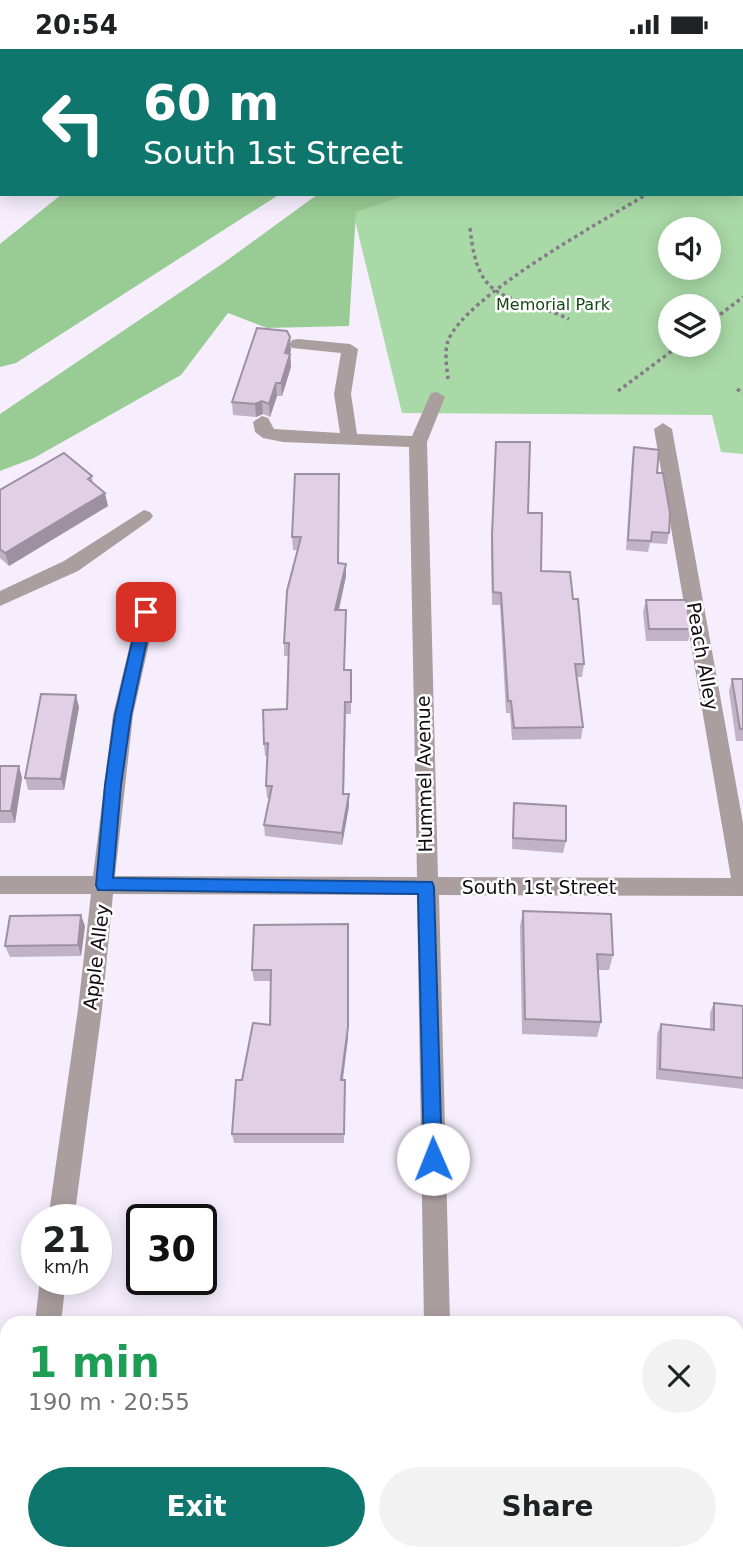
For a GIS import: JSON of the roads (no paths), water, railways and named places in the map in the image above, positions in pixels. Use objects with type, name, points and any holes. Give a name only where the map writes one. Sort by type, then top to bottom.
[{"type":"street","points":[[298,344],[351,349],[341,389],[342,411],[350,439]]},
{"type":"street","name":"Hummel Avenue","points":[[437,1316],[418,442],[443,392]]},
{"type":"street","points":[[262,422],[261,428],[283,436],[418,442]]},
{"type":"street","name":"Peach Alley","points":[[663,429],[743,885]]},
{"type":"street","points":[[0,599],[71,566],[144,516]]},
{"type":"street","name":"Apple Alley","points":[[63,1204],[104,885],[113,785],[123,715],[146,612]]},
{"type":"street","name":"South 1st Street","points":[[0,885],[743,885]]},
{"type":"street","points":[[49,1316],[51,1295]]},
{"type":"park label","name":"Memorial Park","points":[[553,304]]}]
